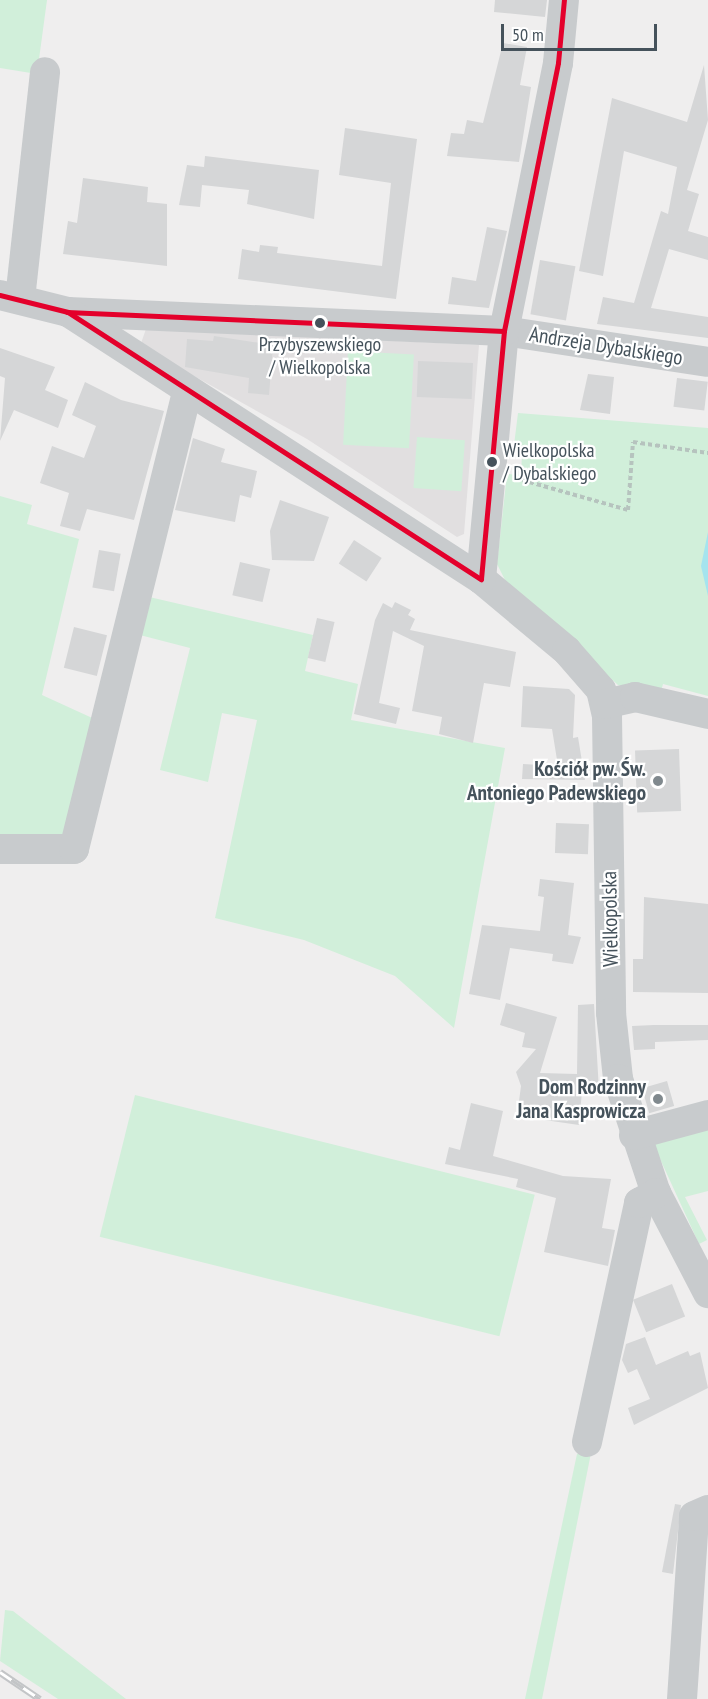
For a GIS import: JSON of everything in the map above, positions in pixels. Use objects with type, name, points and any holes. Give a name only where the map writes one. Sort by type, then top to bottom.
[{"type":"street","points":[[481,579],[504,331],[558,63],[564,0]]},
{"type":"street","points":[[45,72],[10,297],[68,312]]},
{"type":"street","name":"Andrzeja Dybalskiego","points":[[68,312],[504,331],[708,362]]},
{"type":"street","name":"Wielkopolska","points":[[68,312],[481,579],[567,651],[601,690],[605,704],[611,1013],[618,1079],[633,1136],[656,1192],[708,1293]]},
{"type":"street","points":[[0,849],[75,849],[187,391]]},
{"type":"street","points":[[605,704],[635,697],[708,714]]},
{"type":"street","points":[[633,1136],[708,1115]]},
{"type":"street","points":[[587,1442],[639,1203],[656,1192]]},
{"type":"street","points":[[682,1699],[694,1516],[708,1510]]},
{"type":"path","points":[[491,476],[628,510],[633,442],[708,453]]},
{"type":"shaded area","points":[[146,329],[479,345],[464,534],[457,537],[307,439],[140,346]]},
{"type":"green space","points":[[0,0],[47,0],[37,74],[0,68]]},
{"type":"green space","points":[[348,351],[414,354],[409,448],[343,445]]},
{"type":"green space","points":[[518,413],[708,428],[708,696],[663,684],[660,695],[618,685],[507,584],[497,564],[507,474],[521,475],[522,454],[513,453]]},
{"type":"green space","points":[[417,437],[465,440],[461,491],[413,488]]},
{"type":"green space","points":[[0,496],[32,505],[27,524],[79,539],[42,695],[101,722],[70,844],[0,843]]},
{"type":"green space","points":[[145,596],[313,635],[305,671],[358,684],[351,720],[505,748],[454,1028],[395,976],[304,940],[215,918],[257,720],[222,713],[208,782],[160,770],[190,648],[136,634]]},
{"type":"green space","points":[[135,1095],[535,1195],[499,1336],[100,1237]]},
{"type":"green space","points":[[708,1123],[708,1191],[685,1197],[707,1240],[699,1244],[650,1137]]},
{"type":"green space","points":[[592,1448],[542,1699],[525,1699],[577,1454]]},
{"type":"green space","points":[[5,1610],[13,1611],[126,1699],[58,1699],[0,1661]]},
{"type":"water","points":[[708,532],[708,596],[701,566]]},
{"type":"building","points":[[495,0],[547,0],[545,17],[494,12]]},
{"type":"building","points":[[503,43],[527,47],[520,85],[531,87],[519,162],[447,156],[451,133],[464,134],[467,120],[483,123]]},
{"type":"building","points":[[704,65],[708,120],[687,190],[699,194],[688,231],[708,237],[708,260],[669,249],[651,308],[708,317],[708,338],[597,324],[603,297],[634,303],[661,211],[668,214],[677,167],[624,151],[603,276],[579,271],[612,98],[687,122]]},
{"type":"building","points":[[345,128],[417,139],[396,299],[238,279],[242,249],[259,252],[260,245],[278,247],[277,253],[382,266],[391,183],[339,175]]},
{"type":"building","points":[[205,156],[319,170],[314,219],[247,204],[249,190],[202,185],[200,207],[179,205],[187,165],[204,167]]},
{"type":"building","points":[[83,178],[148,187],[147,202],[167,204],[167,266],[63,254],[68,221],[77,223]]},
{"type":"building","points":[[487,227],[507,231],[489,308],[448,304],[452,277],[476,281]]},
{"type":"building","points":[[540,260],[575,266],[566,320],[530,314]]},
{"type":"building","points":[[214,336],[273,345],[269,395],[248,393],[249,378],[185,367],[187,339],[213,341]]},
{"type":"building","points":[[0,348],[55,367],[45,390],[68,400],[58,428],[14,410],[0,441],[5,378],[0,376]]},
{"type":"building","points":[[418,361],[473,363],[472,399],[417,397]]},
{"type":"building","points":[[588,374],[614,377],[610,414],[580,410]]},
{"type":"building","points":[[677,378],[708,382],[704,411],[673,407]]},
{"type":"building","points":[[85,382],[121,400],[164,411],[134,520],[87,509],[80,531],[60,526],[69,493],[40,483],[52,446],[84,458],[96,426],[72,415]]},
{"type":"building","points":[[193,438],[225,449],[221,462],[257,471],[251,498],[240,495],[235,522],[175,510]]},
{"type":"building","points":[[280,500],[329,517],[314,561],[272,560],[270,531]]},
{"type":"building","points":[[354,540],[382,558],[366,581],[339,563]]},
{"type":"building","points":[[99,550],[121,554],[114,591],[92,587]]},
{"type":"building","points":[[240,562],[270,569],[263,602],[232,595]]},
{"type":"building","points":[[395,602],[411,610],[408,615],[415,619],[410,630],[516,652],[510,687],[484,683],[473,743],[439,734],[442,717],[412,711],[424,646],[393,631],[379,703],[400,708],[396,724],[354,714],[375,620],[383,603],[392,608]]},
{"type":"building","points":[[317,618],[335,622],[325,662],[308,658]]},
{"type":"building","points":[[74,627],[107,635],[97,676],[64,668]]},
{"type":"building","points":[[523,686],[569,689],[575,695],[573,738],[578,737],[585,780],[522,779],[523,764],[558,766],[552,729],[521,727]]},
{"type":"building","name":"Kościół pw. Św. Antoniego Padewskiego","points":[[679,749],[681,811],[637,812],[635,751]]},
{"type":"building","points":[[556,823],[589,824],[588,854],[555,853]]},
{"type":"building","points":[[540,879],[574,883],[568,935],[581,937],[573,964],[552,961],[553,954],[510,948],[500,1000],[469,994],[482,925],[540,931],[544,897],[538,896]]},
{"type":"building","points":[[644,897],[708,904],[708,993],[633,992],[633,959],[643,959]]},
{"type":"building","points":[[506,1003],[557,1017],[540,1073],[577,1074],[578,1005],[594,1004],[599,1091],[582,1091],[579,1125],[517,1116],[521,1086],[516,1072],[536,1049],[522,1047],[525,1033],[500,1025]]},
{"type":"building","points":[[708,1025],[708,1040],[655,1042],[655,1049],[634,1050],[632,1026]]},
{"type":"building","name":"Dom Rodzinny Jana Kasprowicza","points":[[667,1081],[674,1106],[649,1113],[642,1088]]},
{"type":"building","points":[[471,1103],[503,1111],[493,1156],[563,1176],[611,1179],[602,1228],[615,1230],[608,1266],[544,1252],[556,1198],[516,1187],[518,1179],[445,1164],[449,1147],[460,1150]]},
{"type":"building","points":[[672,1284],[685,1316],[646,1332],[633,1300]]},
{"type":"building","points":[[645,1337],[656,1365],[688,1351],[690,1356],[700,1352],[708,1388],[634,1425],[628,1408],[650,1399],[637,1369],[628,1373],[622,1360],[626,1344]]},
{"type":"building","points":[[675,1504],[681,1505],[673,1574],[662,1572]]},
{"type":"railway","points":[[0,1672],[40,1699]]},
{"type":"transit line","points":[[0,295],[68,312],[481,579],[504,331],[558,63],[564,0]]},
{"type":"transit line","points":[[67,312],[504,331]]},
{"type":"place","name":"Przybyszewskiego / Wielkopolska","points":[[320,323]]},
{"type":"place","name":"Wielkopolska / Dybalskiego","points":[[492,462]]},
{"type":"place","name":"Kościół pw. Św. Antoniego Padewskiego","points":[[658,781]]},
{"type":"place","name":"Dom Rodzinny Jana Kasprowicza","points":[[658,1099]]}]
